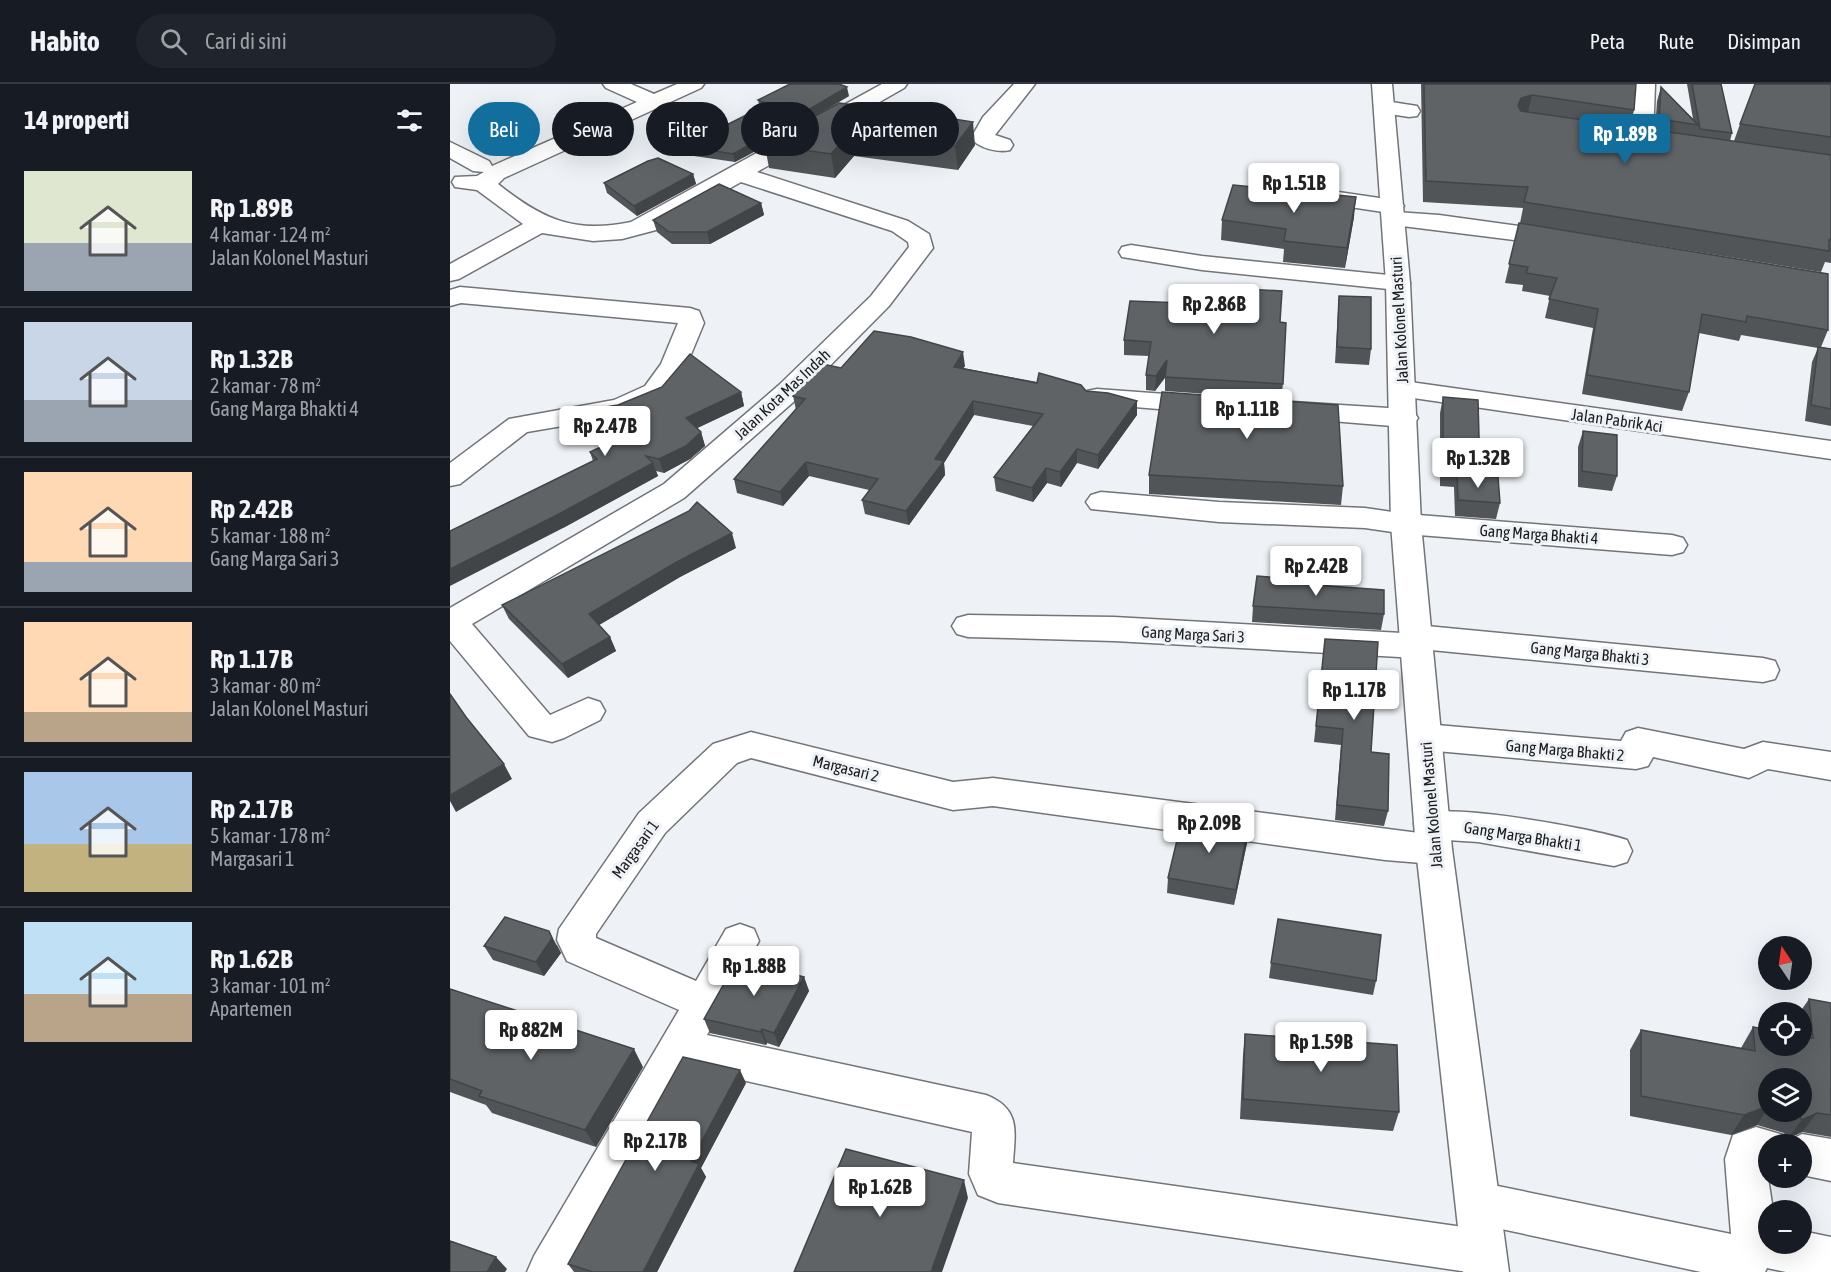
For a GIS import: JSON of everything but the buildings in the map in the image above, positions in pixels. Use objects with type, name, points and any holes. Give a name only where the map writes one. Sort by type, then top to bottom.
[{"type":"street","points":[[613,84],[650,93]]},
{"type":"street","points":[[472,179],[650,93],[693,84]]},
{"type":"street","points":[[1002,145],[982,138],[991,122],[1025,84]]},
{"type":"street","name":"Jalan Kolonel Masturi","points":[[1382,84],[1393,212],[1394,283],[1403,404],[1408,644],[1425,737],[1428,840],[1478,1203],[1460,1254]]},
{"type":"street","points":[[1642,141],[1645,84]]},
{"type":"street","points":[[868,102],[896,85]]},
{"type":"street","points":[[1385,108],[1410,111]]},
{"type":"street","points":[[450,149],[472,179],[541,224],[581,233],[628,232],[648,225],[831,123]]},
{"type":"street","points":[[1619,138],[1665,144]]},
{"type":"street","name":"Jalan Kota Mas Indah","points":[[451,623],[674,491],[806,375],[880,301],[921,248],[920,239],[900,226],[740,174]]},
{"type":"street","points":[[1287,192],[1470,225],[1579,241]]},
{"type":"street","points":[[450,274],[541,224]]},
{"type":"street","points":[[1131,252],[1214,265],[1394,283]]},
{"type":"street","points":[[450,298],[460,295],[690,316],[691,323],[674,364],[655,392],[621,407],[519,425],[450,477]]},
{"type":"street","points":[[1097,397],[1227,406]]},
{"type":"street","name":"Jalan Pabrik Aci","points":[[1262,409],[1403,404],[1831,450]]},
{"type":"street","name":"Gang Marga Bhakti 4","points":[[1101,502],[1219,512],[1365,518],[1406,524],[1671,545]]},
{"type":"street","points":[[451,623],[541,727],[552,729],[588,711]]},
{"type":"street","name":"Gang Marga Sari 3","points":[[968,626],[1114,629],[1408,644]]},
{"type":"street","name":"Gang Marga Bhakti 3","points":[[1408,644],[1763,670]]},
{"type":"street","name":"Gang Marga Bhakti 2","points":[[1425,737],[1636,756],[1638,741],[1749,764],[1763,755],[1831,766]]},
{"type":"street","name":"Margasari 2","points":[[738,747],[751,745],[953,796],[993,792],[1385,845]]},
{"type":"street","name":"Margasari 1","points":[[704,1003],[581,949],[576,939],[578,929],[652,823],[725,753],[738,747]]},
{"type":"street","name":"Gang Marga Bhakti 1","points":[[1385,845],[1428,840],[1478,827],[1614,851]]},
{"type":"street","points":[[550,1272],[740,941]]},
{"type":"street","points":[[680,1048],[986,1114],[994,1124],[991,1174],[993,1180],[998,1182],[1460,1254]]},
{"type":"street","points":[[1478,1203],[1736,1257],[1749,1257],[1754,1243],[1746,1159],[1748,1149],[1758,1147]]},
{"type":"street","points":[[1812,1157],[1831,1160]]},
{"type":"street","points":[[1754,1243],[1831,1259]]}]
